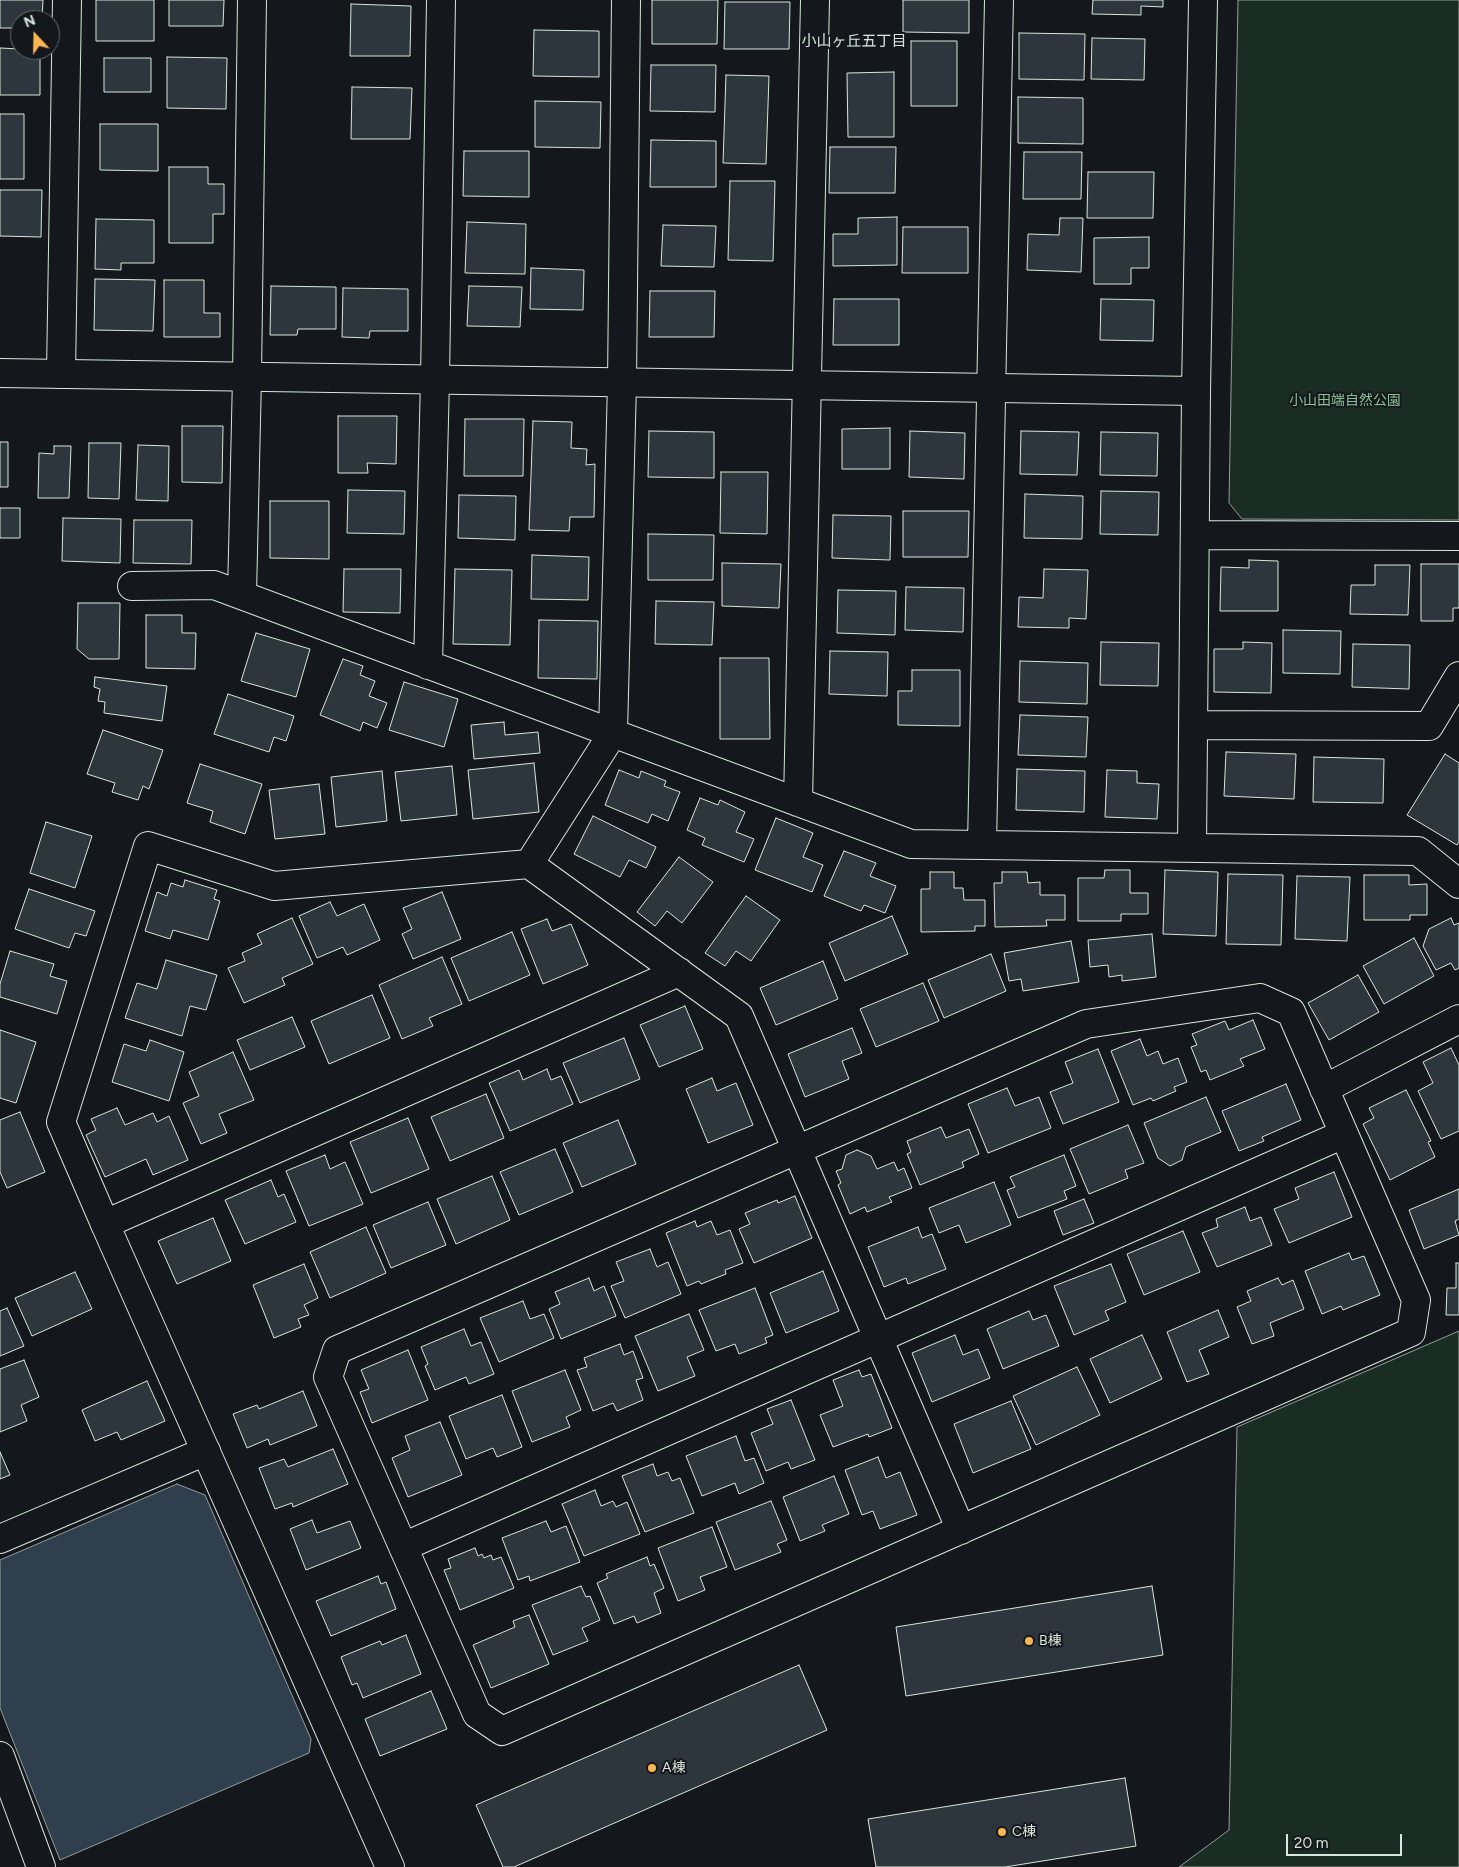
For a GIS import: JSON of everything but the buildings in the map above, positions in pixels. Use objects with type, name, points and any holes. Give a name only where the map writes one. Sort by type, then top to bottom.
[{"type":"street","points":[[61,374],[67,0]]},
{"type":"street","points":[[242,595],[252,0]]},
{"type":"street","points":[[428,665],[441,0]]},
{"type":"street","points":[[529,864],[613,733],[622,382],[626,0]]},
{"type":"street","points":[[798,802],[815,0]]},
{"type":"street","points":[[982,845],[1000,0]]},
{"type":"street","points":[[1192,848],[1196,391],[1203,0]]},
{"type":"street","points":[[0,373],[1196,391]]},
{"type":"street","points":[[1195,535],[1459,536]]},
{"type":"street","points":[[132,586],[214,585],[911,844],[1418,851],[1459,884]]},
{"type":"street","points":[[1193,724],[1429,726],[1459,676]]},
{"type":"street","points":[[390,1867],[61,1122],[148,846],[274,886],[529,864],[739,1016],[962,1530]]},
{"type":"street","points":[[105,1224],[679,972]]},
{"type":"street","points":[[1260,998],[1291,1012],[1416,1300],[1411,1332],[502,1731],[477,1714],[328,1377],[338,1350],[797,1150],[1086,1024],[1260,998]]},
{"type":"street","points":[[1324,1089],[1459,1019]]},
{"type":"street","points":[[403,1547],[1344,1134]]},
{"type":"street","points":[[0,1539],[206,1451]]},
{"type":"street","points":[[0,1756],[41,1867]]},
{"type":"green space","name":"小山田端自然公園","points":[[1238,0],[1459,0],[1459,520],[1242,519],[1229,503]]},
{"type":"green space","points":[[1459,1331],[1459,1867],[1179,1867],[1229,1830],[1237,1427]]},
{"type":"water","points":[[177,1484],[205,1495],[311,1739],[309,1753],[60,1860],[0,1708],[0,1560]]},
{"type":"place","name":"B棟","points":[[1029,1641]]},
{"type":"place","name":"A棟","points":[[652,1768]]},
{"type":"place","name":"C棟","points":[[1002,1832]]},
{"type":"district","name":"小山ヶ丘五丁目","points":[[854,42]]}]
